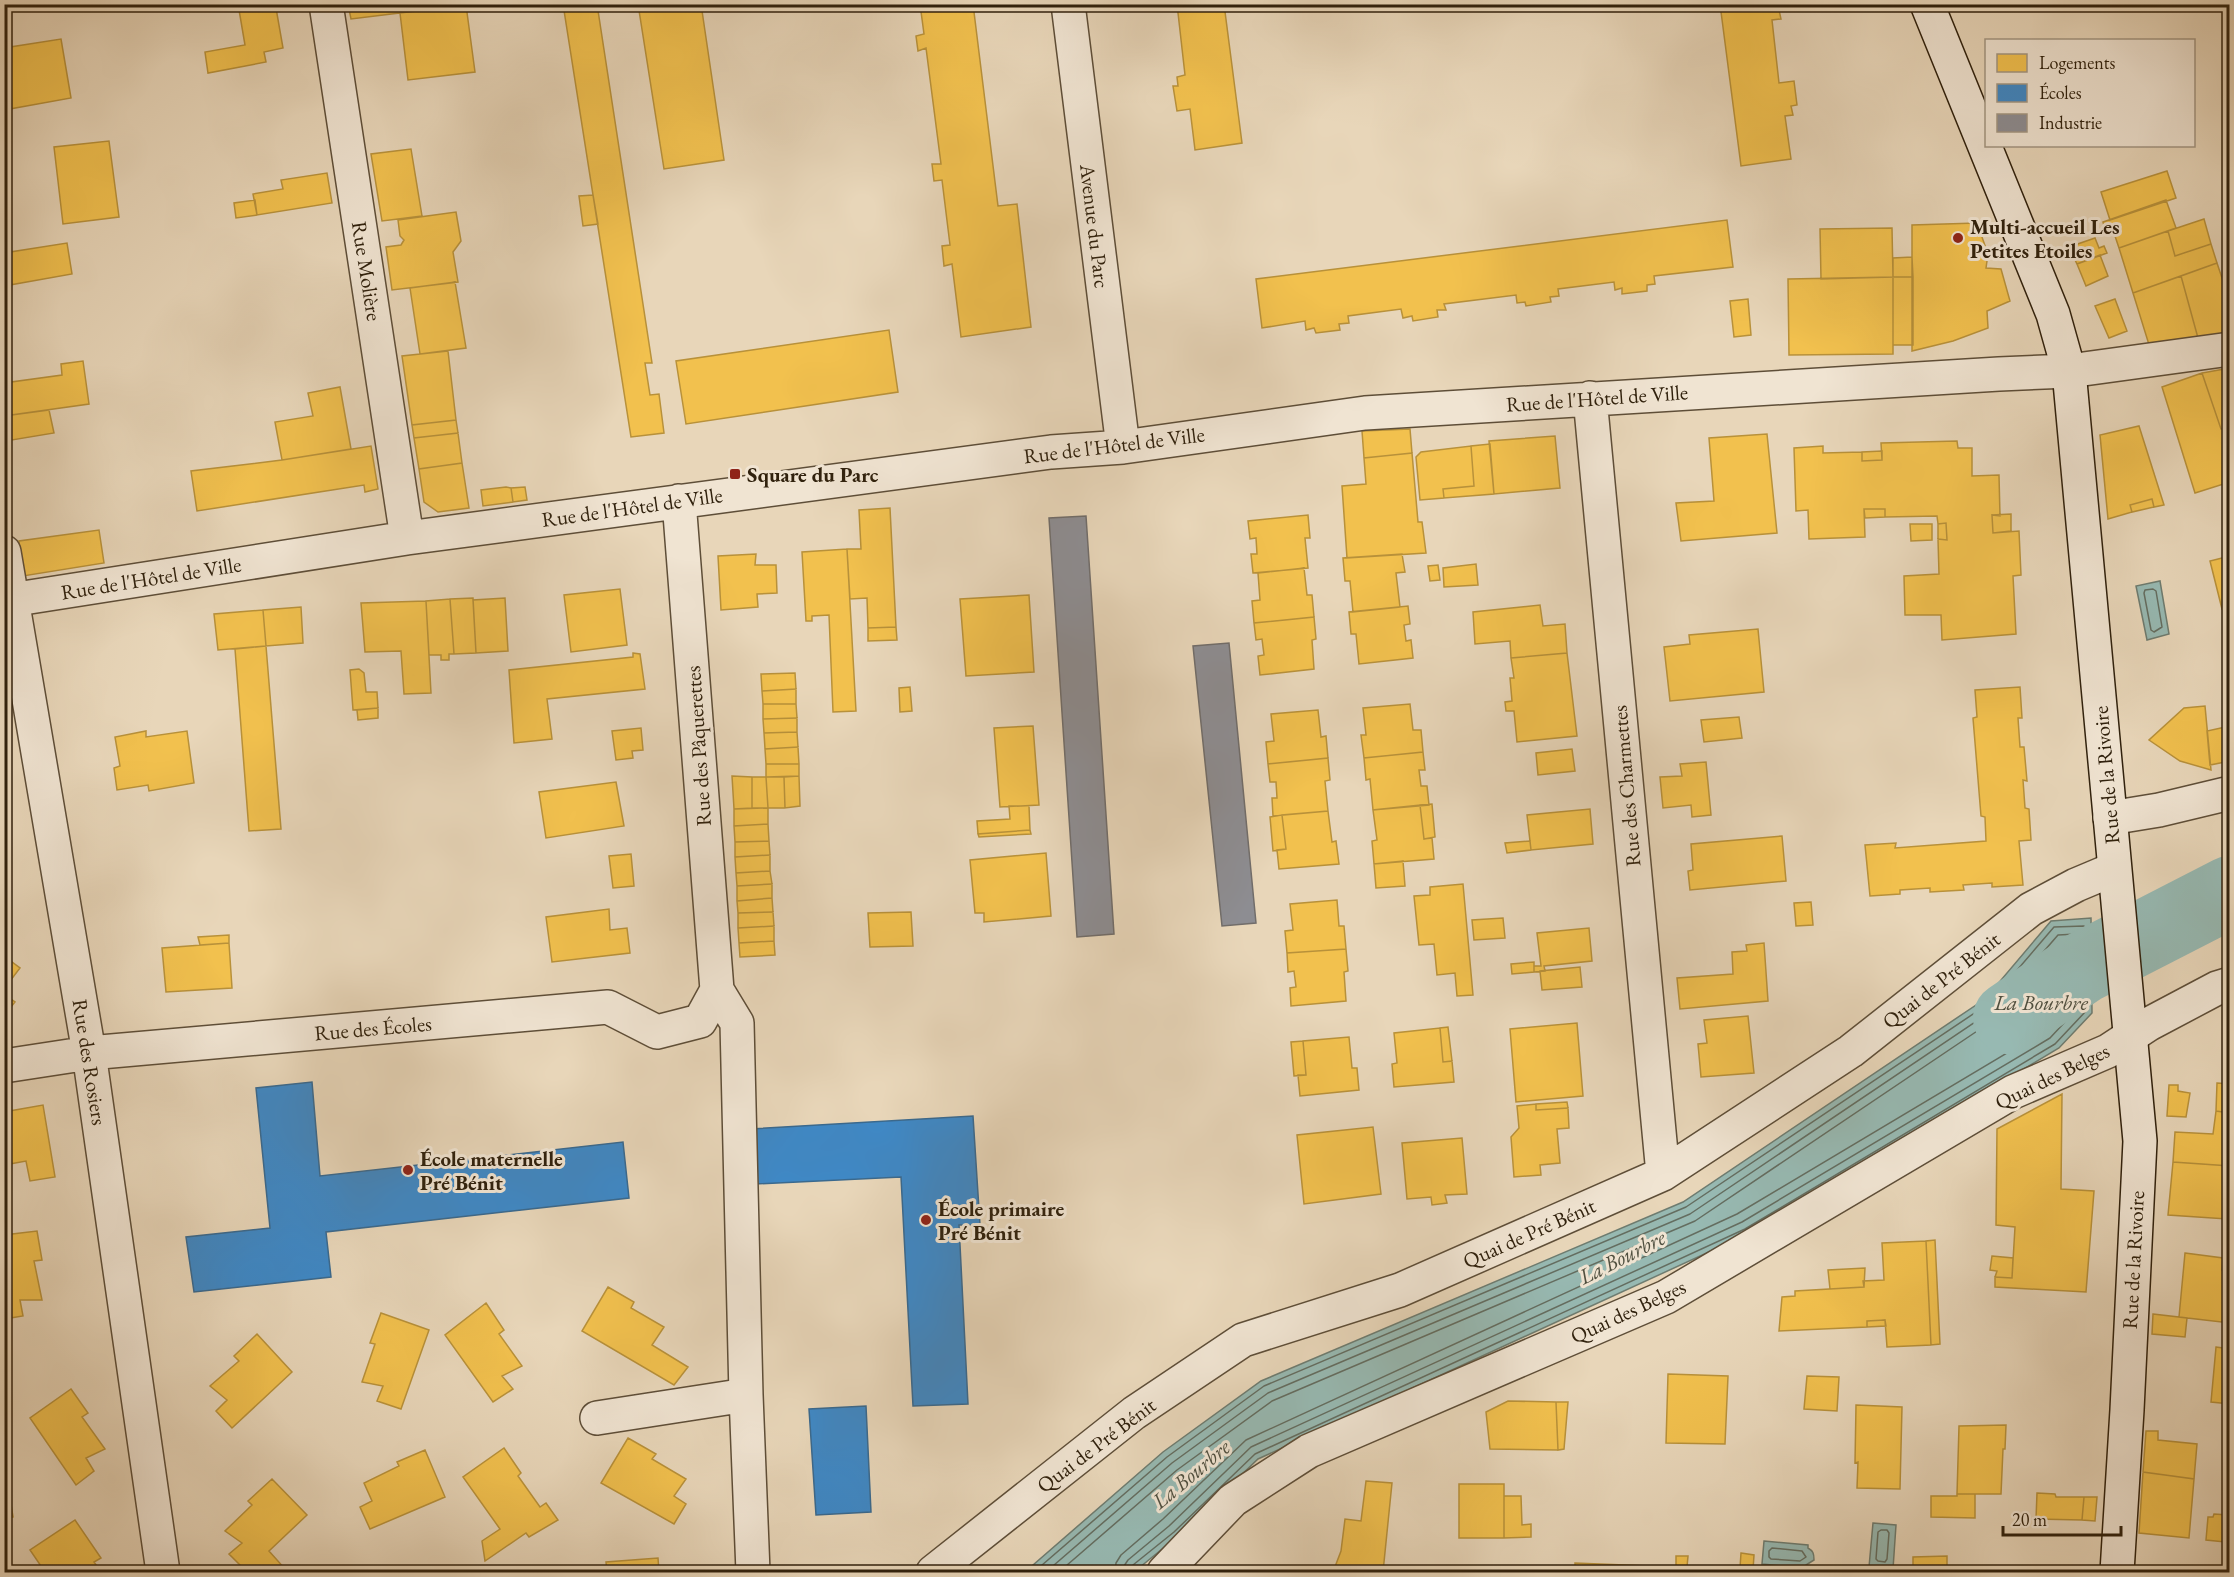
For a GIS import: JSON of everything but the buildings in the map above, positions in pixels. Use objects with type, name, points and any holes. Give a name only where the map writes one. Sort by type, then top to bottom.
[{"type":"street","name":"Rue Molière","points":[[326,4],[407,538]]},
{"type":"street","name":"Avenue du Parc","points":[[1068,4],[1123,447]]},
{"type":"street","name":"Rue de la Rivoire","points":[[1927,4],[1985,147]]},
{"type":"street","name":"Rue de la Rivoire","points":[[1985,147],[2053,314],[2069,371],[2140,1141],[2117,1572]]},
{"type":"street","name":"Rue de l'Hôtel de Ville","points":[[8,601],[407,538],[1040,453],[1123,447],[1365,413],[2069,371],[2229,349]]},
{"type":"street","name":"Rue des Charmettes","points":[[1590,398],[1663,1174]]},
{"type":"street","name":"Rue des Pâquerettes","points":[[679,501],[717,990]]},
{"type":"street","name":"Rue des Rosiers","points":[[4,552],[8,601],[90,1053],[163,1572]]},
{"type":"street","points":[[2110,818],[2159,810],[2229,793]]},
{"type":"street","name":"Quai de Pré Bénit","points":[[933,1572],[1134,1413],[1244,1340],[1400,1290],[1663,1174],[1851,1051],[2031,909],[2076,885],[2115,879]]},
{"type":"street","name":"Quai des Belges","points":[[1164,1572],[1233,1500],[1309,1451],[1666,1298],[2013,1092],[2108,1051],[2129,1024],[2229,984]]},
{"type":"street","points":[[717,990],[737,1023],[746,1395],[753,1572]]},
{"type":"street","name":"Rue des Écoles","points":[[4,1066],[90,1053],[608,1007],[657,1032],[700,1021],[717,990]]},
{"type":"street","points":[[597,1418],[746,1395]]},
{"type":"water","points":[[2160,581],[2169,634],[2147,640],[2136,586]]},
{"type":"water","name":"La Bourbre","points":[[2091,918],[2092,1013],[2059,1048],[1748,1234],[1258,1459],[1178,1536],[1134,1572],[1025,1572],[1163,1452],[1261,1381],[1683,1202],[1985,999],[2051,921]]},
{"type":"water","points":[[1873,1523],[1896,1525],[1893,1569],[1869,1567]]},
{"type":"water","points":[[1764,1541],[1808,1545],[1813,1552],[1814,1560],[1806,1565],[1806,1568],[1762,1564]]},
{"type":"waterway","name":"La Bourbre","points":[[2009,1018],[2082,968],[2230,892]]},
{"type":"place","name":"Multi-accueil Les Petites Etoiles","points":[[1958,238]]},
{"type":"place","name":"Square du Parc","points":[[735,474]]},
{"type":"place","name":"École maternelle Pré Bénit","points":[[408,1170]]},
{"type":"place","name":"École primaire Pré Bénit","points":[[926,1220]]}]
